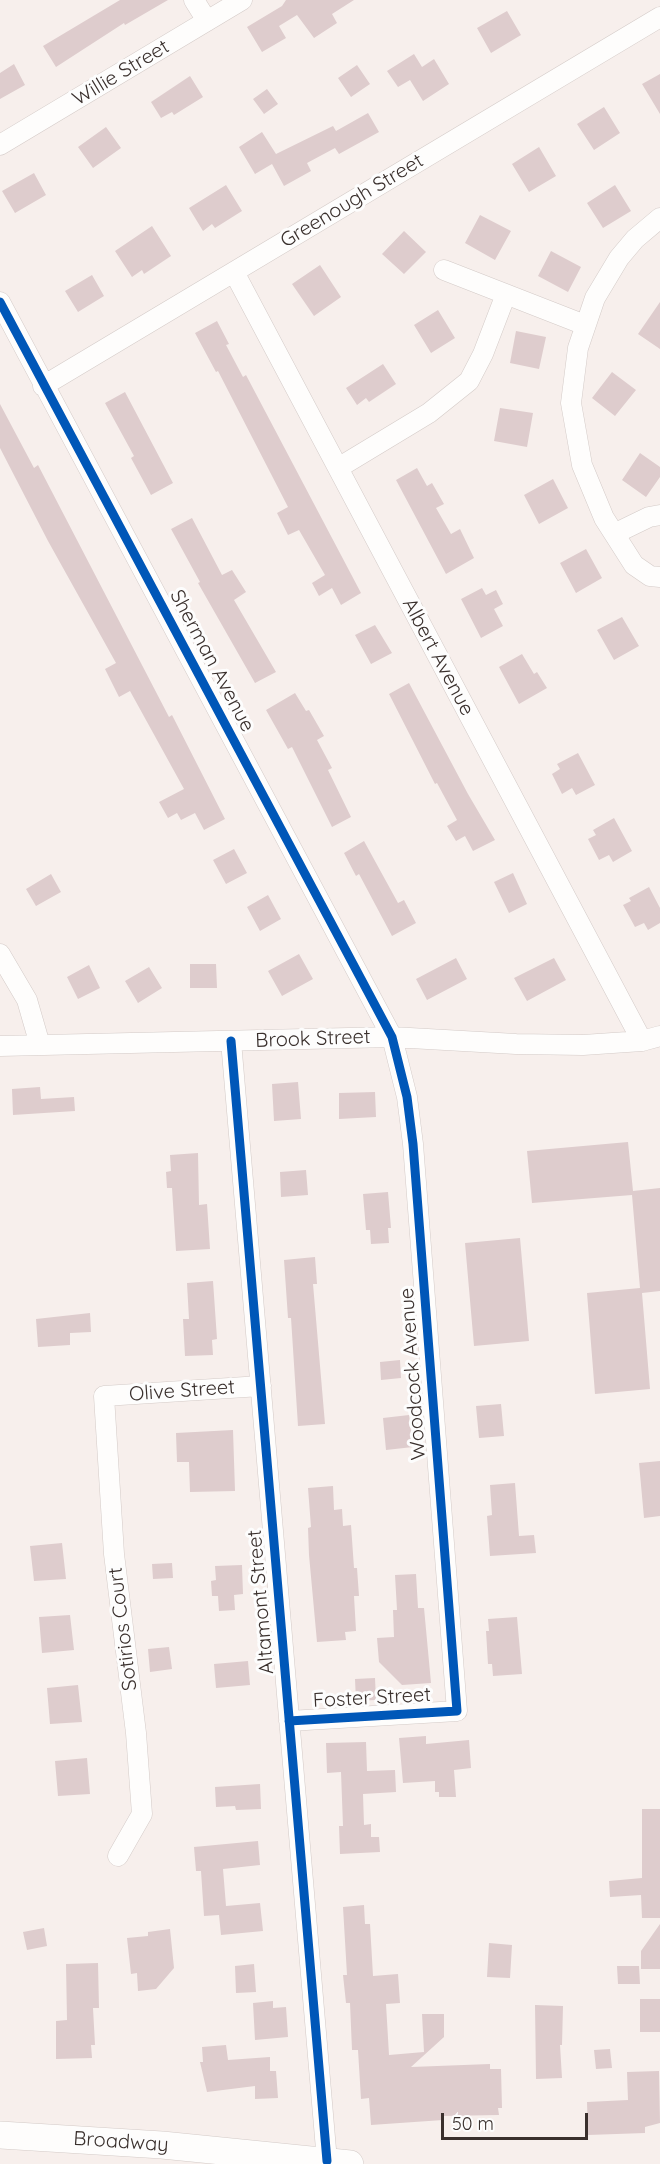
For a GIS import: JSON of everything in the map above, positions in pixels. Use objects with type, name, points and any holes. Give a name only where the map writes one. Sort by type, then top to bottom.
[{"type":"main road","name":"Broadway","points":[[0,2135],[193,2156],[338,2163]]},
{"type":"street","points":[[194,0],[207,21]]},
{"type":"street","name":"Willie Street","points":[[0,145],[242,0]]},
{"type":"street","name":"Greenough Street","points":[[43,386],[660,17]]},
{"type":"street","points":[[660,218],[635,238],[619,258],[595,298],[585,325],[572,382],[573,423],[585,473],[614,534],[641,572],[660,577]]},
{"type":"street","points":[[444,270],[585,325]]},
{"type":"street","name":"Albert Avenue","points":[[234,272],[338,468],[651,1039]]},
{"type":"street","points":[[338,468],[429,414],[469,381],[483,354],[506,294]]},
{"type":"street","name":"Sherman Avenue","points":[[0,302],[392,1036]]},
{"type":"street","points":[[614,534],[649,516],[660,515]]},
{"type":"street","points":[[0,954],[27,1000],[40,1045]]},
{"type":"street","name":"Brook Street","points":[[0,1046],[392,1036],[516,1044],[651,1039]]},
{"type":"street","name":"Woodcock Avenue","points":[[392,1036],[407,1097],[413,1144],[457,1711]]},
{"type":"street","name":"Altamont Street","points":[[231,1041],[289,1721],[338,2163]]},
{"type":"street","name":"Olive Street","points":[[104,1396],[261,1386]]},
{"type":"street","name":"Sotirios Court","points":[[104,1396],[114,1554],[136,1733],[142,1814],[118,1856]]},
{"type":"street","name":"Foster Street","points":[[289,1721],[457,1711]]},
{"type":"building","points":[[120,0],[168,0],[125,25],[124,23],[56,67],[43,46]]},
{"type":"building","points":[[286,0],[354,0],[332,14],[337,23],[314,38],[297,15],[279,26],[286,38],[262,52],[247,27],[282,6]]},
{"type":"building","points":[[507,11],[521,35],[491,53],[477,28]]},
{"type":"building","points":[[414,54],[422,67],[434,59],[449,84],[423,101],[410,80],[398,87],[387,71]]},
{"type":"building","points":[[14,64],[25,85],[0,99],[0,73]]},
{"type":"building","points":[[357,65],[370,84],[351,97],[338,78]]},
{"type":"building","points":[[660,74],[660,114],[642,84]]},
{"type":"building","points":[[190,76],[203,97],[174,115],[172,112],[161,118],[151,102]]},
{"type":"building","points":[[267,89],[278,104],[264,114],[253,99]]},
{"type":"building","points":[[604,107],[620,133],[594,150],[577,124]]},
{"type":"building","points":[[368,113],[379,132],[339,154],[335,148],[307,163],[311,171],[284,186],[272,164],[255,174],[239,147],[262,132],[276,154],[333,126],[336,131]]},
{"type":"building","points":[[106,127],[121,148],[93,168],[78,147]]},
{"type":"building","points":[[539,147],[556,176],[529,192],[512,164]]},
{"type":"building","points":[[34,173],[46,195],[15,213],[2,191]]},
{"type":"building","points":[[226,185],[242,211],[215,228],[212,224],[203,231],[189,208]]},
{"type":"building","points":[[615,185],[631,211],[603,228],[587,203]]},
{"type":"building","points":[[480,215],[511,231],[495,260],[465,243]]},
{"type":"building","points":[[152,226],[171,256],[144,274],[142,270],[132,277],[115,251]]},
{"type":"building","points":[[404,231],[426,252],[404,274],[382,254]]},
{"type":"building","points":[[551,251],[581,267],[568,292],[538,276]]},
{"type":"building","points":[[320,265],[341,297],[314,316],[292,284]]},
{"type":"building","points":[[92,275],[104,296],[78,312],[65,291]]},
{"type":"building","points":[[660,302],[660,349],[638,334]]},
{"type":"building","points":[[438,310],[455,338],[431,353],[414,325]]},
{"type":"building","points":[[217,321],[229,344],[226,345],[243,377],[246,375],[361,593],[341,605],[332,588],[319,596],[312,583],[325,575],[299,530],[288,535],[277,513],[288,507],[218,371],[216,372],[195,333]]},
{"type":"building","points":[[516,331],[546,337],[539,369],[510,363]]},
{"type":"building","points":[[383,364],[396,384],[369,402],[366,398],[357,405],[346,388]]},
{"type":"building","points":[[612,372],[636,390],[615,416],[592,398]]},
{"type":"building","points":[[125,392],[173,483],[151,495],[131,458],[134,456],[105,403]]},
{"type":"building","points":[[0,404],[34,468],[38,465],[169,717],[172,715],[225,819],[204,830],[195,813],[181,820],[177,813],[168,818],[159,802],[184,789],[130,691],[119,697],[105,669],[116,663],[48,541],[0,448]]},
{"type":"building","points":[[500,408],[533,413],[527,447],[494,441]]},
{"type":"building","points":[[640,453],[660,467],[660,477],[646,497],[622,480]]},
{"type":"building","points":[[417,468],[427,486],[432,483],[444,504],[436,508],[451,534],[460,529],[474,558],[446,574],[396,480]]},
{"type":"building","points":[[553,479],[568,508],[539,524],[524,495]]},
{"type":"building","points":[[192,518],[222,575],[232,570],[246,592],[234,600],[276,672],[255,683],[198,583],[200,582],[171,529]]},
{"type":"building","points":[[586,549],[602,578],[576,593],[560,563]]},
{"type":"building","points":[[482,588],[486,595],[496,590],[503,604],[494,609],[503,626],[481,638],[461,599]]},
{"type":"building","points":[[622,617],[639,646],[614,660],[597,630]]},
{"type":"building","points":[[375,625],[392,653],[371,664],[355,635]]},
{"type":"building","points":[[522,654],[534,674],[537,672],[547,688],[519,704],[499,667]]},
{"type":"building","points":[[409,683],[495,840],[473,851],[465,836],[456,841],[447,826],[457,820],[437,783],[435,784],[389,694]]},
{"type":"building","points":[[295,693],[306,711],[309,710],[324,736],[317,740],[332,768],[328,770],[351,817],[332,827],[292,747],[288,749],[266,710]]},
{"type":"building","points":[[578,753],[595,785],[576,795],[572,788],[562,794],[552,774],[560,769],[557,764]]},
{"type":"building","points":[[614,818],[632,851],[613,862],[609,855],[599,860],[588,839],[596,835],[593,830]]},
{"type":"building","points":[[364,841],[398,903],[404,900],[416,923],[392,936],[359,874],[356,876],[344,853]]},
{"type":"building","points":[[234,849],[247,873],[226,884],[213,860]]},
{"type":"building","points":[[513,873],[527,904],[509,913],[494,882]]},
{"type":"building","points":[[51,874],[61,892],[36,906],[26,889]]},
{"type":"building","points":[[649,887],[660,908],[660,923],[648,930],[644,923],[635,927],[623,905],[631,901],[629,898]]},
{"type":"building","points":[[268,895],[281,919],[260,931],[247,907]]},
{"type":"building","points":[[299,954],[313,979],[282,996],[268,971]]},
{"type":"building","points":[[456,958],[467,979],[427,1000],[416,979]]},
{"type":"building","points":[[554,958],[566,980],[527,1001],[514,978]]},
{"type":"building","points":[[190,964],[216,964],[217,988],[190,988]]},
{"type":"building","points":[[89,965],[100,988],[78,999],[67,977]]},
{"type":"building","points":[[149,967],[162,988],[138,1003],[125,981]]},
{"type":"building","points":[[298,1082],[301,1119],[274,1121],[272,1084]]},
{"type":"building","points":[[40,1087],[41,1099],[74,1097],[75,1111],[13,1115],[12,1089]]},
{"type":"building","points":[[375,1092],[376,1117],[339,1119],[339,1093]]},
{"type":"building","points":[[628,1142],[633,1191],[660,1188],[660,1291],[642,1293],[650,1389],[595,1394],[587,1293],[640,1288],[632,1195],[532,1203],[527,1151]]},
{"type":"building","points":[[198,1153],[199,1205],[207,1204],[210,1249],[176,1251],[172,1188],[167,1188],[166,1172],[171,1171],[170,1155]]},
{"type":"building","points":[[306,1170],[308,1195],[281,1197],[280,1172]]},
{"type":"building","points":[[388,1192],[391,1228],[388,1228],[389,1243],[371,1244],[370,1230],[366,1230],[363,1194]]},
{"type":"building","points":[[520,1238],[529,1341],[474,1346],[465,1243]]},
{"type":"building","points":[[315,1257],[317,1284],[313,1284],[325,1424],[298,1426],[291,1318],[288,1318],[284,1260]]},
{"type":"building","points":[[213,1281],[217,1339],[212,1340],[213,1355],[185,1356],[183,1319],[189,1319],[187,1283]]},
{"type":"building","points":[[90,1313],[91,1332],[70,1333],[70,1345],[38,1347],[36,1319]]},
{"type":"building","points":[[400,1360],[401,1378],[381,1380],[380,1362]]},
{"type":"building","points":[[501,1404],[504,1436],[479,1438],[476,1406]]},
{"type":"building","points":[[409,1415],[413,1447],[386,1450],[383,1418]]},
{"type":"building","points":[[233,1430],[235,1491],[190,1492],[189,1462],[177,1462],[176,1433]]},
{"type":"building","points":[[660,1461],[660,1516],[644,1518],[639,1463]]},
{"type":"building","points":[[515,1483],[519,1536],[534,1535],[536,1553],[490,1556],[487,1516],[492,1515],[490,1485]]},
{"type":"building","points":[[333,1486],[334,1510],[342,1509],[343,1526],[351,1525],[354,1568],[357,1568],[359,1596],[354,1596],[356,1631],[345,1632],[346,1640],[317,1642],[309,1555],[308,1528],[311,1527],[308,1488]]},
{"type":"building","points":[[62,1543],[66,1579],[34,1581],[30,1546]]},
{"type":"building","points":[[172,1563],[173,1578],[153,1579],[152,1564]]},
{"type":"building","points":[[242,1565],[243,1594],[234,1595],[235,1610],[219,1611],[218,1596],[212,1596],[211,1581],[216,1580],[215,1566]]},
{"type":"building","points":[[416,1574],[418,1608],[424,1608],[431,1683],[402,1685],[379,1662],[377,1638],[394,1637],[393,1610],[397,1610],[395,1575]]},
{"type":"building","points":[[70,1615],[74,1650],[42,1653],[39,1617]]},
{"type":"building","points":[[517,1617],[522,1674],[493,1676],[492,1664],[488,1664],[486,1631],[489,1631],[488,1619]]},
{"type":"building","points":[[169,1647],[172,1669],[150,1672],[148,1649]]},
{"type":"building","points":[[248,1661],[250,1685],[216,1688],[214,1664]]},
{"type":"building","points":[[375,1678],[376,1700],[356,1701],[355,1679]]},
{"type":"building","points":[[78,1685],[82,1722],[50,1724],[47,1688]]},
{"type":"building","points":[[426,1736],[426,1744],[469,1740],[471,1768],[454,1770],[456,1797],[439,1797],[439,1792],[435,1792],[435,1781],[403,1783],[399,1738]]},
{"type":"building","points":[[366,1742],[367,1771],[395,1770],[396,1792],[363,1794],[364,1825],[371,1824],[371,1837],[379,1837],[380,1852],[340,1854],[339,1826],[343,1826],[341,1772],[327,1773],[326,1743]]},
{"type":"building","points":[[87,1758],[90,1794],[58,1796],[55,1761]]},
{"type":"building","points":[[260,1784],[261,1809],[236,1810],[235,1806],[216,1807],[215,1787]]},
{"type":"building","points":[[642,1809],[660,1809],[660,1918],[642,1918],[641,1895],[610,1897],[609,1881],[642,1878]]},
{"type":"building","points":[[258,1841],[260,1865],[223,1869],[226,1906],[260,1903],[263,1931],[221,1935],[219,1915],[204,1916],[201,1871],[196,1871],[194,1847]]},
{"type":"building","points":[[364,1905],[365,1924],[370,1924],[373,1976],[398,1974],[400,2003],[386,2004],[389,2055],[424,2052],[422,2014],[444,2014],[444,2037],[411,2067],[490,2064],[490,2069],[501,2069],[502,2108],[498,2108],[499,2115],[443,2116],[443,2120],[371,2125],[369,2098],[361,2099],[358,2050],[352,2050],[350,2003],[346,2003],[343,1975],[347,1975],[343,1907]]},
{"type":"building","points":[[660,1924],[660,1969],[641,1969],[641,1951]]},
{"type":"building","points":[[44,1928],[47,1946],[27,1950],[23,1932]]},
{"type":"building","points":[[170,1929],[174,1968],[156,1989],[138,1991],[137,1973],[131,1974],[127,1938],[148,1936],[148,1932]]},
{"type":"building","points":[[489,1943],[512,1945],[510,1978],[487,1977]]},
{"type":"building","points":[[98,1963],[99,2008],[93,2008],[95,2045],[91,2045],[92,2058],[56,2059],[56,2021],[67,2020],[66,1964]]},
{"type":"building","points":[[254,1964],[256,1992],[236,1993],[235,1966]]},
{"type":"building","points":[[617,1966],[639,1966],[640,1984],[618,1984]]},
{"type":"building","points":[[640,1999],[660,1999],[660,2032],[640,2032]]},
{"type":"building","points":[[273,2001],[273,2008],[286,2007],[288,2037],[255,2040],[253,2003]]},
{"type":"building","points":[[535,2005],[563,2006],[562,2045],[560,2045],[562,2078],[536,2079]]},
{"type":"building","points":[[226,2045],[228,2060],[270,2057],[270,2071],[276,2071],[278,2098],[255,2099],[255,2086],[207,2092],[200,2062],[203,2062],[202,2047]]},
{"type":"building","points":[[610,2049],[612,2068],[596,2069],[594,2050]]},
{"type":"building","points":[[659,2071],[660,2123],[645,2127],[645,2133],[588,2135],[587,2102],[628,2100],[627,2072]]},
{"type":"cycle path","points":[[0,302],[392,1037],[407,1097],[413,1144],[457,1711],[289,1721]]},
{"type":"cycle path","points":[[231,1041],[327,2161]]}]
